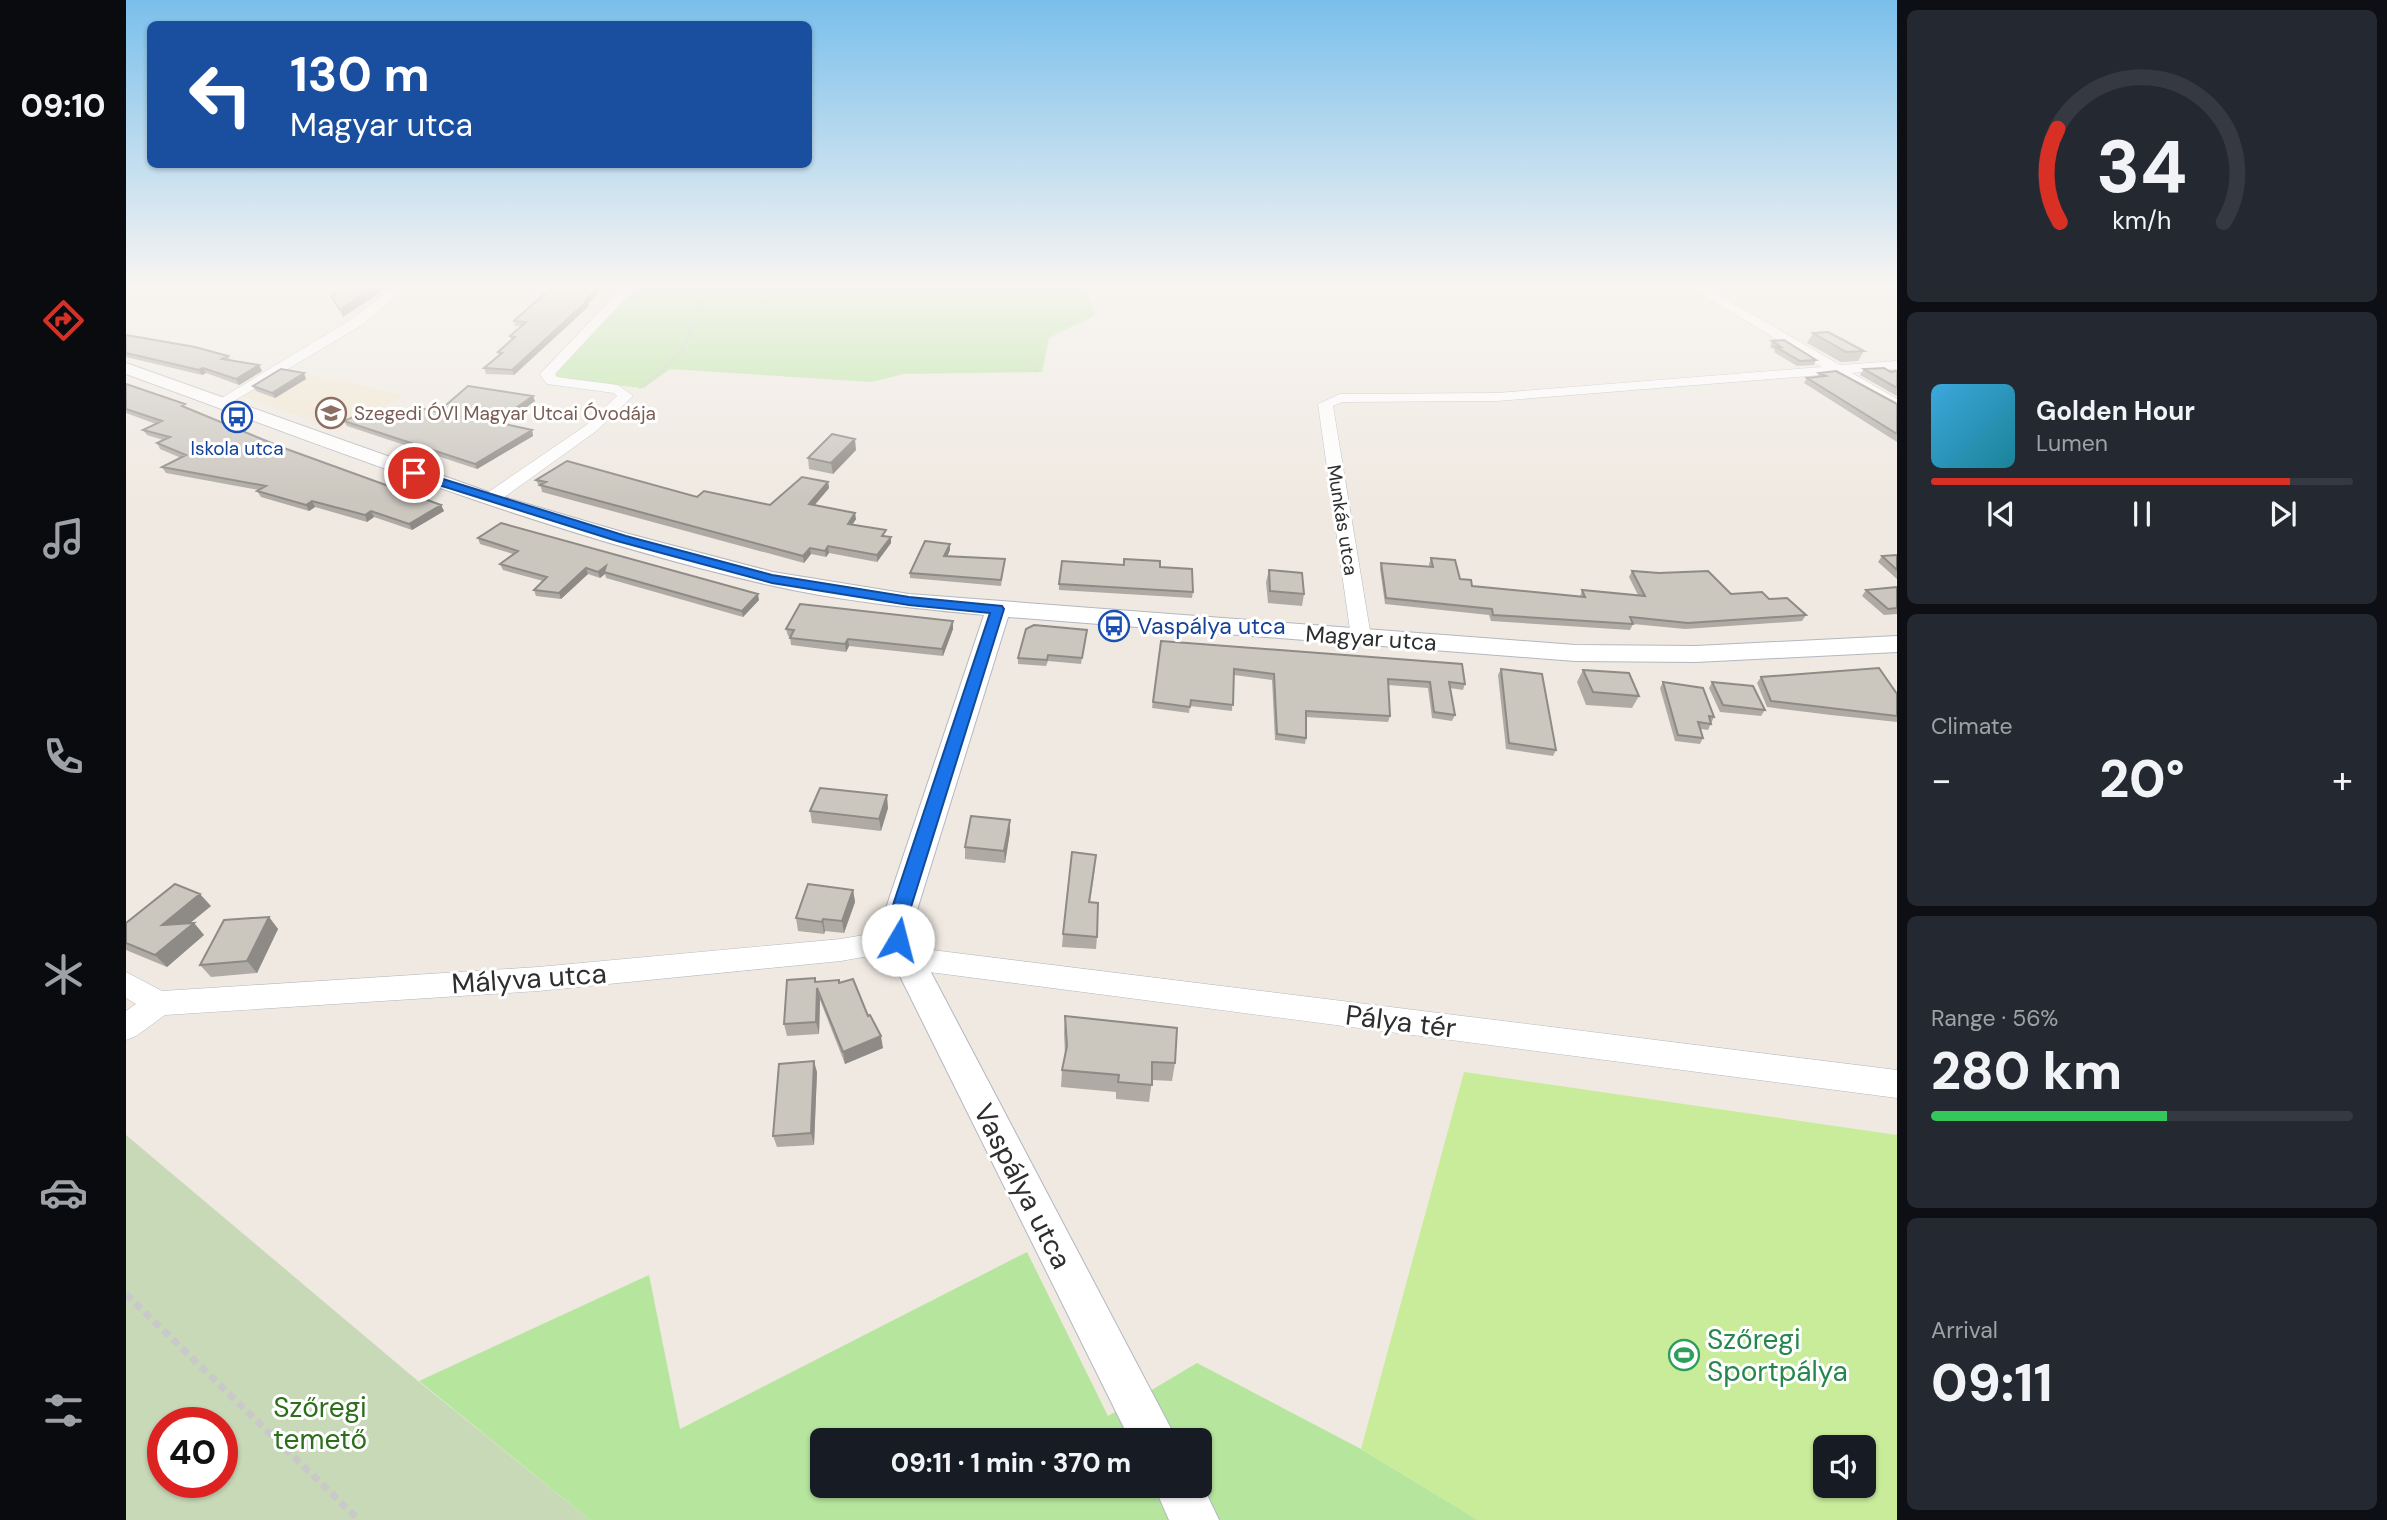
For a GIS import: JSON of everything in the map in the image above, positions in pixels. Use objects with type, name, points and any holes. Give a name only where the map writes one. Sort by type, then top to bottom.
[{"type":"street","points":[[222,402],[296,358]]},
{"type":"street","points":[[490,499],[590,429],[626,397],[618,388],[552,381],[547,374],[562,358]]},
{"type":"street","points":[[1816,358],[1897,405]]},
{"type":"street","points":[[1838,371],[1897,365]]},
{"type":"street","name":"Magyar utca","points":[[126,368],[490,499],[621,539],[772,579],[898,599],[1361,637],[1653,657],[1897,644]]},
{"type":"street","name":"Munkás utca","points":[[1361,637],[1325,404],[1340,398],[1497,397],[1838,371]]},
{"type":"street","points":[[902,949],[897,923],[998,609]]},
{"type":"street","name":"Mályva utca","points":[[159,1003],[538,979],[841,950],[902,949]]},
{"type":"street","name":"Pálya tér","points":[[902,949],[1897,1084]]},
{"type":"street","name":"Vaspálya utca","points":[[902,949],[1148,1428]]},
{"type":"street","points":[[126,984],[159,1003],[126,1027]]},
{"type":"street","points":[[1184,1498],[1195,1520]]},
{"type":"path","points":[[626,397],[660,373],[675,358]]},
{"type":"path","points":[[1035,372],[1039,365]]},
{"type":"path","points":[[126,1294],[359,1520]]},
{"type":"shaded area","name":"Szegedi ÓVI Magyar Utcai Óvodája","points":[[287,371],[404,396],[339,430],[242,396]]},
{"type":"green space","points":[[565,358],[1045,358],[1042,372],[904,374],[871,382],[670,369],[644,388],[560,380],[553,374],[556,366]]},
{"type":"green space","name":"Szőregi Sportpálya","points":[[1464,1072],[1897,1135],[1897,1520],[1478,1520],[1361,1449]]},
{"type":"green space","name":"Szőregi temető","points":[[126,1135],[418,1381],[590,1520],[126,1520]]},
{"type":"green space","points":[[1027,1252],[1108,1416],[1197,1363],[1361,1449],[1478,1520],[590,1520],[419,1381],[649,1275],[680,1429]]},
{"type":"building","points":[[147,358],[224,358],[222,359],[259,365],[236,379],[203,368],[199,370]]},
{"type":"building","points":[[496,358],[525,358],[512,370],[484,368]]},
{"type":"building","points":[[1795,358],[1816,360],[1800,361]]},
{"type":"building","points":[[1884,368],[1891,372],[1897,371],[1897,388],[1864,369]]},
{"type":"building","points":[[281,369],[304,373],[272,393],[253,386]]},
{"type":"building","points":[[1836,371],[1897,404],[1897,434],[1807,378],[1826,376],[1819,373]]},
{"type":"building","points":[[126,384],[185,404],[182,406],[281,447],[441,505],[409,524],[371,511],[365,515],[312,501],[306,505],[257,491],[266,486],[162,467],[186,455],[157,443],[170,437],[143,430],[162,421],[126,409]]},
{"type":"building","points":[[468,386],[533,396],[496,422],[532,430],[475,464],[344,421],[371,409],[398,418],[416,407],[438,412]]},
{"type":"building","points":[[832,434],[855,439],[831,463],[808,458]]},
{"type":"building","points":[[567,461],[697,497],[704,491],[770,505],[802,477],[828,482],[809,504],[855,513],[848,524],[886,530],[882,536],[891,537],[877,555],[828,546],[825,551],[810,548],[803,556],[540,485],[546,482],[536,480]]},
{"type":"building","points":[[501,523],[758,594],[742,611],[604,572],[606,566],[598,572],[586,568],[559,593],[534,590],[547,577],[500,564],[518,551],[478,538]]},
{"type":"building","points":[[925,541],[950,544],[944,556],[1005,559],[1001,580],[910,573]]},
{"type":"building","points":[[1897,555],[1897,570],[1882,556]]},
{"type":"building","points":[[1431,558],[1455,560],[1460,579],[1471,580],[1472,586],[1585,597],[1582,590],[1645,596],[1632,571],[1708,571],[1731,594],[1762,592],[1769,599],[1787,598],[1806,615],[1688,623],[1630,617],[1633,624],[1493,615],[1492,609],[1386,598],[1381,563],[1433,567]]},
{"type":"building","points":[[1124,559],[1160,561],[1160,567],[1192,569],[1193,592],[1059,584],[1062,561],[1124,565]]},
{"type":"building","points":[[1269,570],[1302,573],[1304,594],[1270,591]]},
{"type":"building","points":[[1897,587],[1897,608],[1888,609],[1866,590]]},
{"type":"building","points":[[800,604],[953,621],[942,649],[848,639],[845,644],[790,638],[794,630],[786,629]]},
{"type":"building","points":[[1034,625],[1087,630],[1082,658],[1048,655],[1047,660],[1018,658],[1026,629]]},
{"type":"building","points":[[1161,641],[1462,664],[1465,684],[1449,682],[1455,715],[1434,712],[1430,682],[1388,679],[1390,716],[1306,711],[1306,738],[1277,734],[1274,674],[1234,669],[1233,705],[1191,700],[1190,707],[1153,702]]},
{"type":"building","points":[[1879,668],[1897,694],[1897,716],[1771,701],[1761,677]]},
{"type":"building","points":[[1501,669],[1542,674],[1556,750],[1509,743]]},
{"type":"building","points":[[1583,670],[1629,673],[1639,696],[1593,692]]},
{"type":"building","points":[[1663,682],[1703,688],[1714,717],[1709,716],[1711,724],[1698,722],[1703,738],[1678,735]]},
{"type":"building","points":[[1712,682],[1753,686],[1765,710],[1723,705]]},
{"type":"building","points":[[820,788],[887,795],[879,819],[810,811]]},
{"type":"building","points":[[971,816],[1010,820],[1004,851],[965,847]]},
{"type":"building","points":[[1072,852],[1096,855],[1089,902],[1098,903],[1097,937],[1063,934]]},
{"type":"building","points":[[175,884],[200,894],[162,925],[194,923],[155,955],[126,943],[126,923]]},
{"type":"building","points":[[808,884],[853,890],[842,921],[823,919],[822,922],[796,918]]},
{"type":"building","points":[[269,917],[247,961],[200,965],[224,920]]},
{"type":"building","points":[[815,978],[815,982],[839,980],[839,983],[853,979],[868,1016],[870,1015],[881,1036],[843,1052],[817,988],[816,1022],[784,1024],[787,980]]},
{"type":"building","points":[[1065,1016],[1177,1028],[1175,1063],[1152,1062],[1152,1085],[1118,1082],[1119,1075],[1062,1070],[1067,1046]]},
{"type":"building","points":[[814,1061],[811,1133],[773,1136],[779,1064]]},
{"type":"place","name":"Szegedi ÓVI Magyar Utcai Óvodája","points":[[331,413]]},
{"type":"place","name":"Iskola utca","points":[[237,417]]},
{"type":"place","name":"Vaspálya utca","points":[[1114,626]]},
{"type":"place","name":"Szőregi Sportpálya","points":[[1684,1355]]},
{"type":"route","points":[[414,473],[621,539],[772,579],[909,601],[998,609],[897,923],[898,940]]}]
